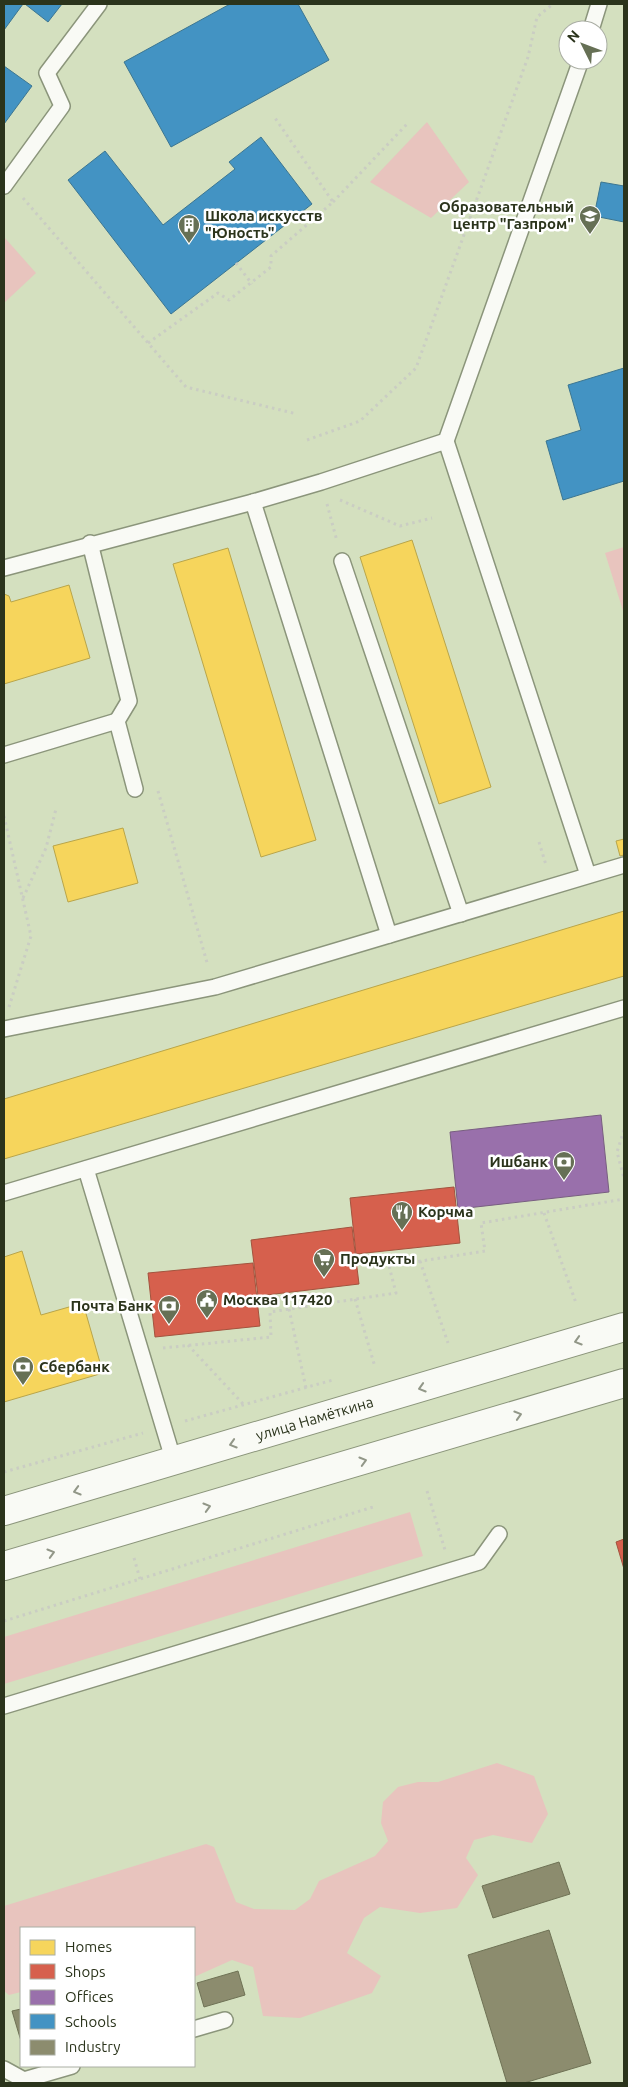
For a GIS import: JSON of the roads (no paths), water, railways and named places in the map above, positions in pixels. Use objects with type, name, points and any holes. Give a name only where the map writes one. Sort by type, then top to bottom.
[{"type":"main road","name":"улица Намёткина","points":[[4,1511],[624,1327]]},
{"type":"main road","points":[[4,1566],[624,1382]]},
{"type":"lane","points":[[6,183],[62,106],[47,73],[99,4]]},
{"type":"lane","points":[[594,20],[600,4]]},
{"type":"lane","points":[[577,70],[446,441],[588,875]]},
{"type":"lane","points":[[4,568],[90,543],[253,502],[322,487],[446,441]]},
{"type":"lane","points":[[253,502],[389,935]]},
{"type":"lane","points":[[4,756],[117,721],[129,701],[90,543]]},
{"type":"lane","points":[[342,561],[461,914]]},
{"type":"lane","points":[[117,721],[135,789]]},
{"type":"lane","points":[[6,1028],[215,987],[624,865]]},
{"type":"lane","points":[[4,1193],[624,1008]]},
{"type":"lane","points":[[86,1169],[174,1462]]},
{"type":"lane","points":[[4,1706],[479,1562],[499,1534]]},
{"type":"lane","points":[[195,2029],[225,2020]]},
{"type":"lane","points":[[4,2069],[24,2080],[69,2067]]},
{"type":"place","name":"Образовательный центр \"Газпром\"","points":[[590,235]]},
{"type":"place","name":"Школа искусств \"Юность\"","points":[[189,244]]},
{"type":"place","name":"Ишбанк","points":[[564,1181]]},
{"type":"place","name":"Корчма","points":[[402,1231]]},
{"type":"place","name":"Продукты","points":[[324,1278]]},
{"type":"place","name":"Москва 117420","points":[[207,1319]]},
{"type":"place","name":"Почта Банк","points":[[169,1325]]},
{"type":"place","name":"Сбербанк","points":[[23,1386]]}]
